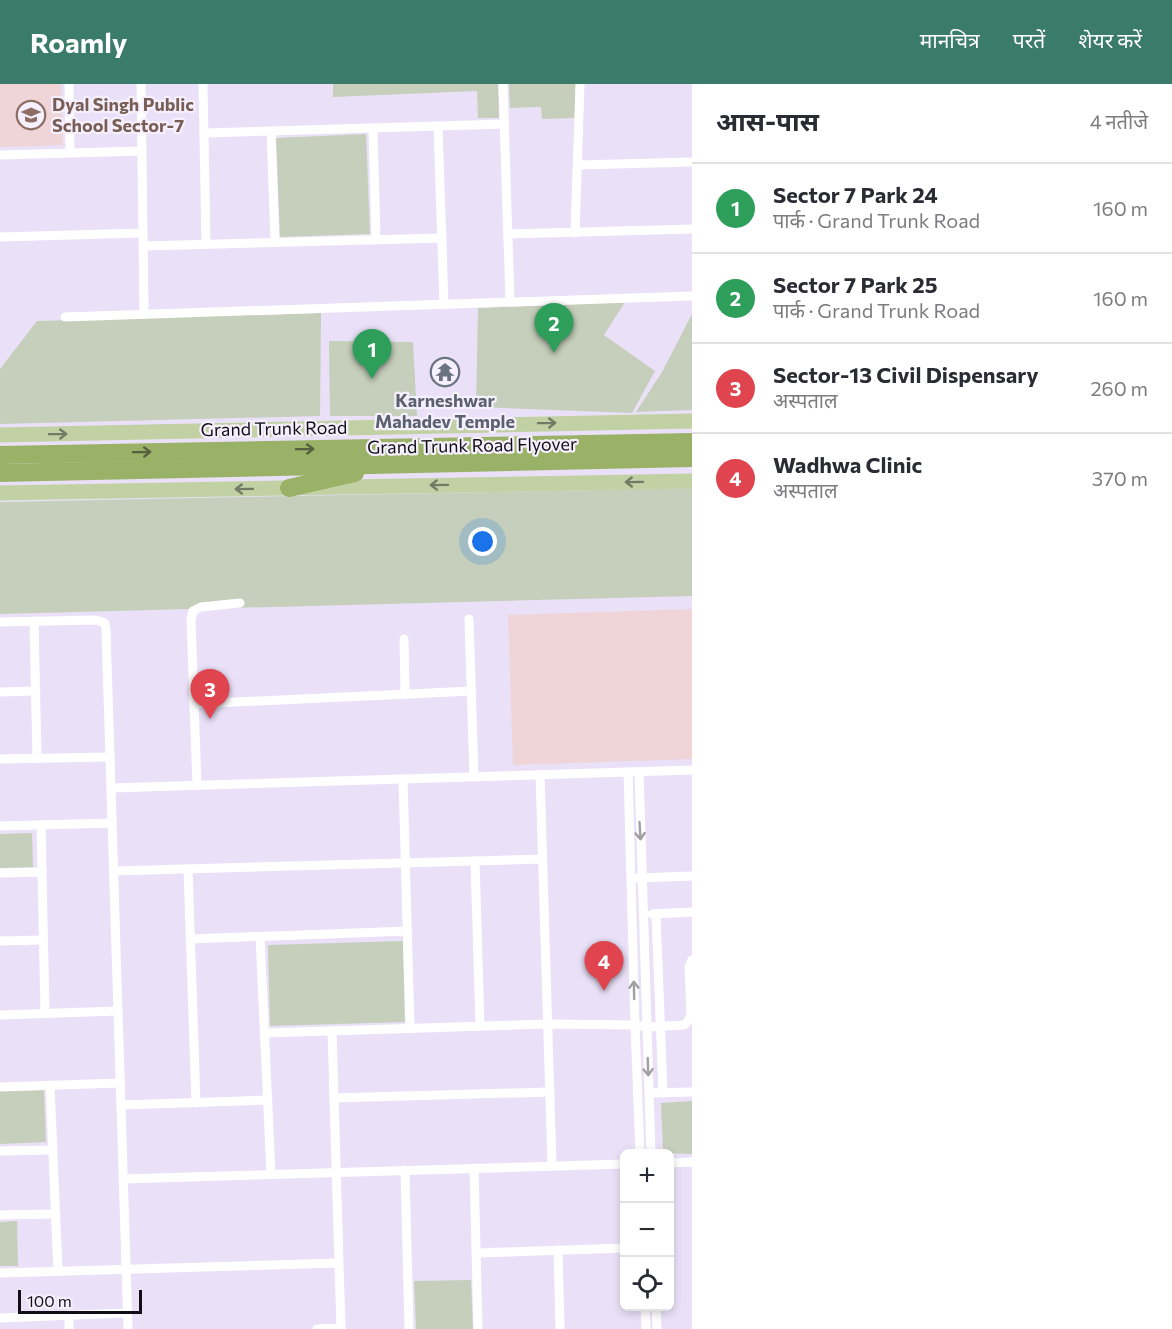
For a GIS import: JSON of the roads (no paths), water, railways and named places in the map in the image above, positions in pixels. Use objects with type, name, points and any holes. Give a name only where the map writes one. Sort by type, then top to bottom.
[{"type":"highway","name":"Grand Trunk Road Flyover","points":[[0,455],[692,442]]},
{"type":"highway","points":[[289,488],[394,464],[692,458]]},
{"type":"highway","name":"Grand Trunk Road Flyover","points":[[0,473],[394,464]]},
{"type":"main road","name":"Grand Trunk Road","points":[[0,435],[692,421]]},
{"type":"main road","points":[[0,493],[692,481]]},
{"type":"street","points":[[69,84],[70,152]]},
{"type":"street","points":[[141,84],[144,314]]},
{"type":"street","points":[[203,84],[206,244]]},
{"type":"street","points":[[504,84],[510,302]]},
{"type":"street","points":[[575,233],[580,84]]},
{"type":"street","points":[[204,133],[506,124]]},
{"type":"street","points":[[438,126],[444,304]]},
{"type":"street","points":[[373,128],[375,240]]},
{"type":"street","points":[[271,131],[275,242]]},
{"type":"street","points":[[0,155],[142,151]]},
{"type":"street","points":[[578,165],[692,162]]},
{"type":"street","points":[[508,234],[692,230]]},
{"type":"street","points":[[0,237],[143,233]]},
{"type":"street","points":[[143,246],[442,238]]},
{"type":"street","points":[[65,317],[692,296]]},
{"type":"street","points":[[197,785],[191,620],[194,612],[201,607],[240,603]]},
{"type":"street","points":[[469,619],[474,777]]},
{"type":"street","points":[[0,622],[96,620],[105,623],[128,1329]]},
{"type":"street","points":[[34,621],[37,758]]},
{"type":"street","points":[[404,639],[405,694]]},
{"type":"street","points":[[194,704],[472,691]]},
{"type":"street","points":[[0,692],[36,692]]},
{"type":"street","points":[[0,759],[110,757]]},
{"type":"street","points":[[111,788],[692,771]]},
{"type":"street","points":[[628,772],[634,1025],[640,1149]]},
{"type":"street","points":[[639,772],[651,1149]]},
{"type":"street","points":[[540,775],[552,1166]]},
{"type":"street","points":[[403,779],[410,1028]]},
{"type":"street","points":[[0,826],[112,823]]},
{"type":"street","points":[[41,825],[45,1014]]},
{"type":"street","points":[[113,871],[543,858]]},
{"type":"street","points":[[475,861],[480,1026]]},
{"type":"street","points":[[188,869],[196,1103]]},
{"type":"street","points":[[0,873],[42,872]]},
{"type":"street","points":[[631,878],[692,876]]},
{"type":"street","points":[[644,914],[692,912]]},
{"type":"street","points":[[656,914],[663,1093]]},
{"type":"street","points":[[190,939],[408,931]]},
{"type":"street","points":[[260,936],[271,1174]]},
{"type":"street","points":[[0,941],[44,940]]},
{"type":"street","points":[[265,1033],[548,1024],[647,1027],[684,1025],[691,1014],[689,967],[692,960]]},
{"type":"street","points":[[0,1015],[118,1011]]},
{"type":"street","points":[[318,1329],[340,1328],[332,1031]]},
{"type":"street","points":[[0,1087],[120,1083]]},
{"type":"street","points":[[50,1085],[58,1271]]},
{"type":"street","points":[[334,1098],[550,1092]]},
{"type":"street","points":[[649,1093],[692,1092]]},
{"type":"street","points":[[121,1105],[268,1100]]},
{"type":"street","points":[[0,1151],[53,1150]]},
{"type":"street","points":[[674,1163],[692,1162]]},
{"type":"street","points":[[123,1179],[620,1164]]},
{"type":"street","points":[[474,1168],[478,1329]]},
{"type":"street","points":[[405,1170],[409,1329]]},
{"type":"street","points":[[0,1215],[56,1214]]},
{"type":"street","points":[[477,1253],[620,1248]]},
{"type":"street","points":[[558,1250],[560,1329]]},
{"type":"street","points":[[0,1273],[339,1263]]},
{"type":"street","points":[[645,1311],[646,1329]]},
{"type":"street","points":[[656,1311],[657,1329]]},
{"type":"street","points":[[0,1318],[127,1313]]},
{"type":"street","points":[[69,1315],[69,1329]]},
{"type":"place","name":"Dyal Singh Public School Sector-7","points":[[31,115]]},
{"type":"place","name":"Sector 7 Park 25","points":[[554,353]]},
{"type":"place","name":"Karneshwar Mahadev Temple","points":[[445,372]]},
{"type":"place","name":"Sector 7 Park 24","points":[[372,379]]},
{"type":"place","name":"Sector-13 Civil Dispensary","points":[[210,719]]},
{"type":"place","name":"Wadhwa Clinic","points":[[604,991]]}]
